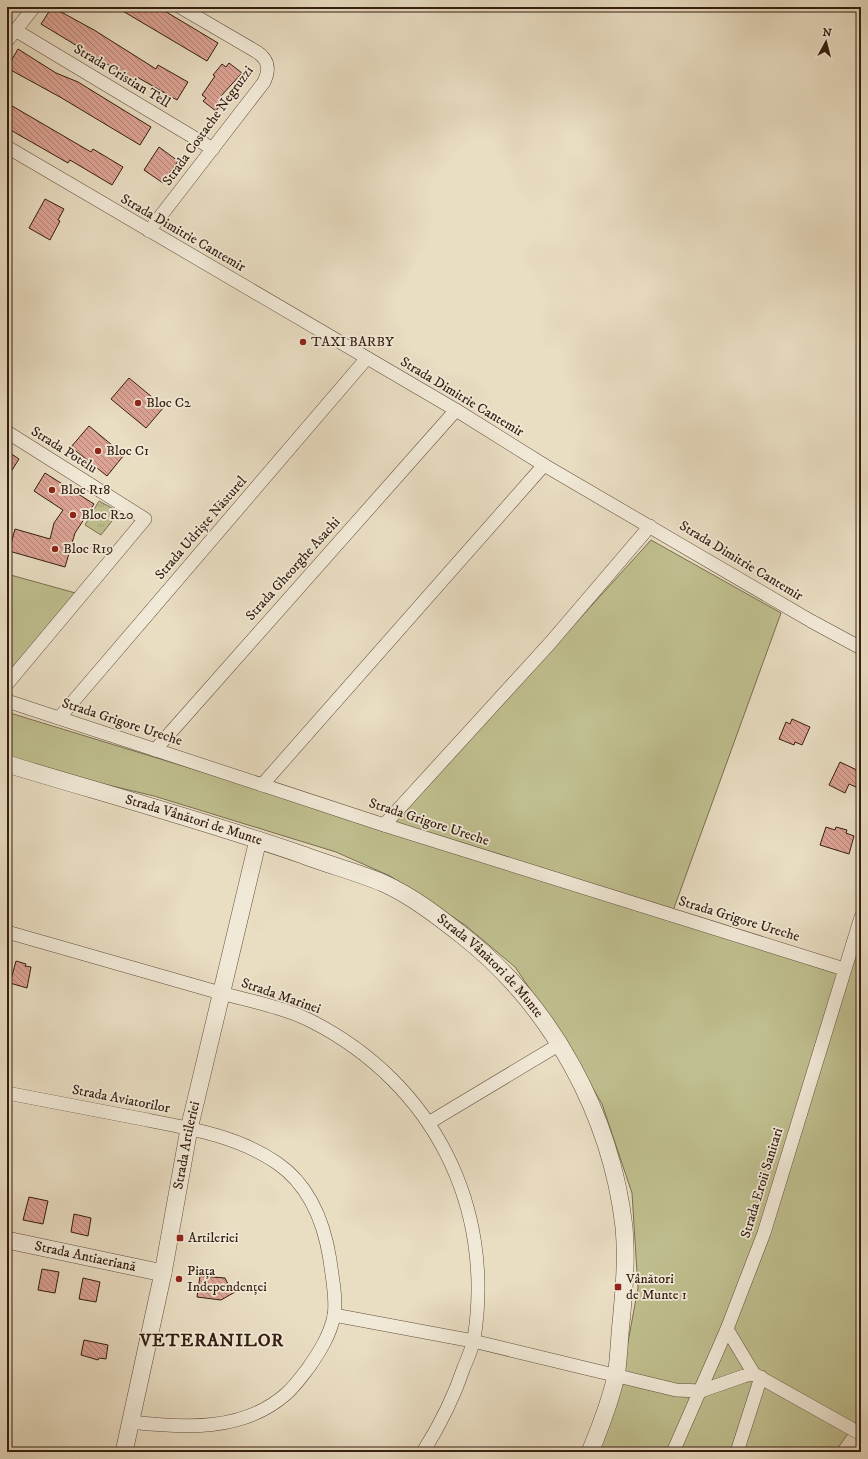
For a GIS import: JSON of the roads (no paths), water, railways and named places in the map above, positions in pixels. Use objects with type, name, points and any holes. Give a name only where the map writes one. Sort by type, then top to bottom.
[{"type":"street","points":[[7,41],[34,7]]},
{"type":"street","name":"Strada Costache Negruzzi","points":[[149,232],[264,82],[268,74],[268,65],[264,57],[180,7]]},
{"type":"street","name":"Strada Cristian Tell","points":[[16,30],[213,149]]},
{"type":"street","name":"Strada Dimitrie Cantemir","points":[[7,147],[149,232],[456,410],[544,465],[811,621],[861,648]]},
{"type":"street","name":"Strada Udriște Năsturel","points":[[59,718],[367,358]]},
{"type":"street","name":"Strada Gheorghe Asachi","points":[[155,750],[456,410]]},
{"type":"street","name":"Strada Potelu","points":[[7,432],[145,520],[7,684]]},
{"type":"street","points":[[262,785],[544,465]]},
{"type":"street","points":[[384,825],[551,642],[650,526]]},
{"type":"street","name":"Strada Grigore Ureche","points":[[7,701],[384,825],[844,969]]},
{"type":"street","name":"Strada Vânători de Munte","points":[[7,764],[258,840],[385,884],[436,914],[483,952],[525,995],[560,1044],[583,1087],[600,1126],[616,1180],[624,1228],[625,1283],[616,1375],[602,1424],[590,1452]]},
{"type":"street","name":"Strada Artileriei","points":[[124,1452],[163,1273],[189,1129],[220,993],[258,840]]},
{"type":"street","name":"Strada Eroii Sanitari","points":[[673,1452],[728,1329],[764,1233],[861,917]]},
{"type":"street","name":"Strada Marinei","points":[[7,932],[220,993],[268,1005],[312,1021],[351,1044],[378,1066],[404,1092],[430,1122],[453,1166],[468,1207],[479,1281],[473,1341],[457,1389],[441,1423],[423,1452]]},
{"type":"street","points":[[430,1122],[560,1044]]},
{"type":"street","name":"Strada Aviatorilor","points":[[7,1093],[189,1129],[237,1141],[277,1163],[300,1184],[313,1204],[326,1236],[332,1280],[334,1315],[325,1343],[301,1378],[286,1394],[246,1418],[200,1427],[130,1422]]},
{"type":"street","name":"Strada Antiaeriană","points":[[7,1240],[163,1273]]},
{"type":"street","points":[[334,1315],[473,1341],[676,1390],[700,1391],[744,1376],[757,1375]]},
{"type":"street","points":[[728,1329],[757,1375],[861,1434]]},
{"type":"street","points":[[737,1452],[757,1375]]},
{"type":"place","name":"TAXI BARBY","points":[[303,342]]},
{"type":"place","name":"Bloc C2","points":[[138,403]]},
{"type":"place","name":"Bloc C1","points":[[98,451]]},
{"type":"place","name":"Bloc R18","points":[[52,490]]},
{"type":"place","name":"Bloc R20","points":[[73,515]]},
{"type":"place","name":"Bloc R19","points":[[55,549]]},
{"type":"place","name":"Artileriei","points":[[180,1238]]},
{"type":"place","name":"Piața Independenței","points":[[179,1279]]},
{"type":"place","name":"Vânători de Munte 1","points":[[618,1287]]},
{"type":"district","name":"VETERANILOR","points":[[212,1341]]}]
